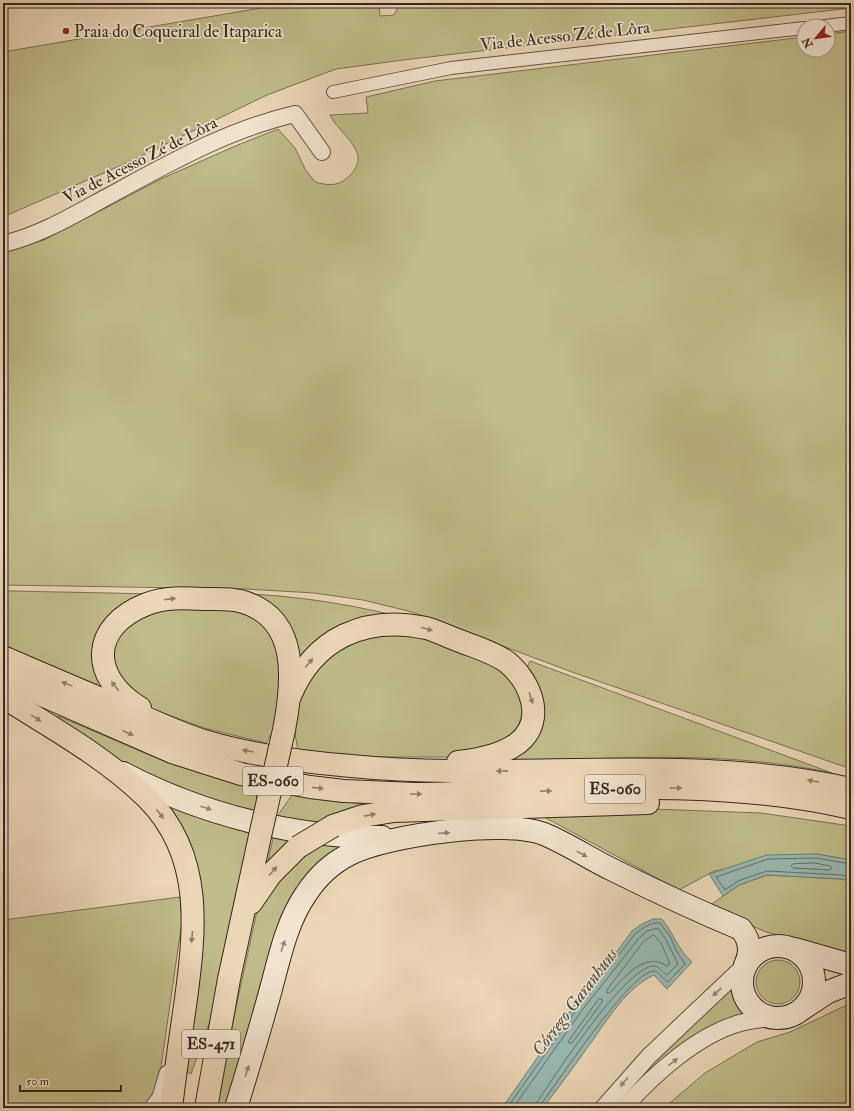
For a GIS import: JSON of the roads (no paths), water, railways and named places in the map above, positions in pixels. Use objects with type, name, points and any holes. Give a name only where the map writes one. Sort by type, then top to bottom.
[{"type":"main road","points":[[180,733],[129,701],[110,679],[104,663],[103,646],[110,630],[122,617],[148,604],[176,598],[226,599],[241,602],[258,610],[275,624],[287,647],[291,674],[290,696]]},
{"type":"main road","points":[[290,696],[302,672],[320,651],[336,640],[354,631],[382,625],[397,625],[428,629],[488,651],[506,662],[527,686],[533,704],[532,721],[524,737],[518,743],[494,754],[466,761],[384,768]]},
{"type":"main road","name":"ES-060","points":[[3,657],[180,733],[230,748],[279,758],[352,767],[454,772],[699,769],[764,774],[851,789]]},
{"type":"main road","name":"ES-060","points":[[3,678],[172,752],[241,774],[310,787],[407,794],[695,788],[791,797],[851,808]]},
{"type":"main road","name":"ES-471","points":[[206,1108],[229,979],[284,730],[290,696]]},
{"type":"main road","points":[[3,698],[106,764],[136,788],[158,811],[176,838],[189,877],[194,908],[188,983],[171,1108]]},
{"type":"main road","points":[[106,764],[163,792],[223,814],[254,822],[316,833],[364,836],[411,836],[493,829],[518,829],[545,835],[614,871],[741,929],[750,945],[748,959],[742,974],[742,984],[746,998],[755,1010],[774,1018],[793,1015],[828,992],[851,984]]},
{"type":"main road","points":[[240,928],[261,886],[281,862],[298,847],[333,826],[363,816],[402,811],[752,800],[801,801],[851,808]]},
{"type":"main road","points":[[236,1108],[283,946],[298,907],[306,894],[326,870],[351,853],[370,846],[411,836]]},
{"type":"main road","points":[[745,965],[755,954],[768,947],[777,945],[787,946],[851,965]]},
{"type":"main road","points":[[787,946],[804,956],[813,974],[812,994],[801,1010]]},
{"type":"main road","name":"ES-471","points":[[192,1108],[229,979]]},
{"type":"street","points":[[836,25],[851,23]]},
{"type":"street","name":"Via de Acesso Zé de Lôra","points":[[333,92],[451,68],[796,29]]},
{"type":"street","name":"Via de Acesso Zé de Lôra","points":[[3,244],[24,238],[55,225],[206,144],[248,128],[295,114],[322,152]]},
{"type":"street","points":[[604,1108],[649,1056],[745,965]]},
{"type":"street","points":[[155,1108],[162,1099],[167,1085],[188,983]]},
{"type":"street","points":[[624,1108],[651,1080],[703,1040],[724,1029],[740,1023],[774,1018]]},
{"type":"water","points":[[816,854],[851,860],[851,881],[841,879],[767,875],[739,885],[723,896],[709,874],[767,855]]},
{"type":"water","points":[[653,919],[662,919],[683,952],[692,962],[667,989],[654,975],[626,996],[543,1108],[502,1108],[575,1004],[596,980],[632,931]]},
{"type":"place","name":"Praia do Coqueiral de Itaparica","points":[[66,31]]},
{"type":"water label","name":"Córrego Garanhuns","points":[[575,1002]]}]
